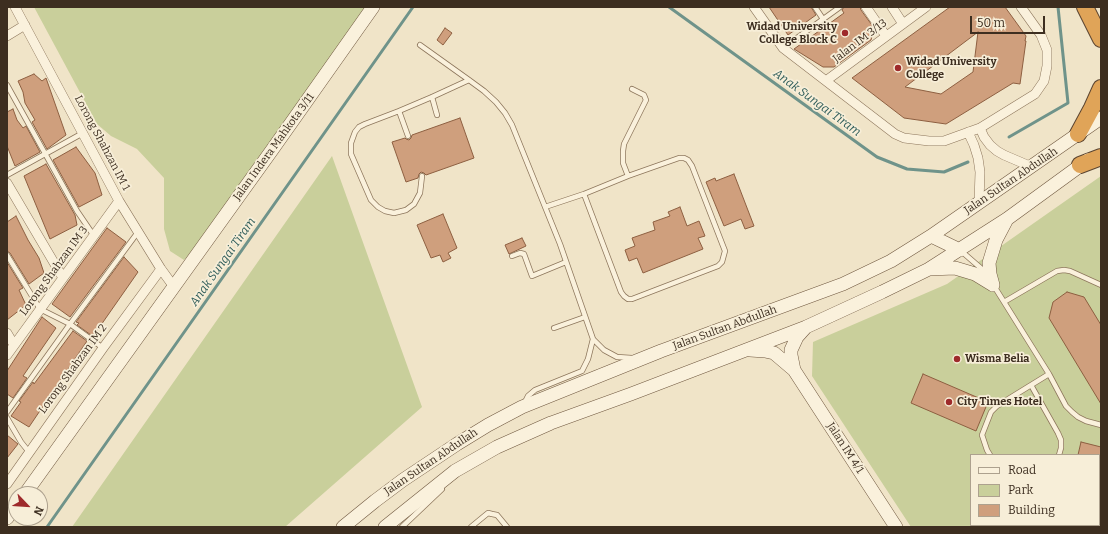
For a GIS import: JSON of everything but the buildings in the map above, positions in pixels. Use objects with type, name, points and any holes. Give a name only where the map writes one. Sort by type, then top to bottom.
[{"type":"highway","points":[[1085,7],[1101,39]]},
{"type":"highway","points":[[1090,7],[1101,21]]},
{"type":"highway","points":[[1078,134],[1101,88]]},
{"type":"highway","points":[[1080,166],[1101,157]]},
{"type":"main road","name":"Jalan Indera Mahkota 3/11","points":[[31,486],[373,7]]},
{"type":"main road","name":"Jalan Sultan Abdullah","points":[[343,527],[403,480],[488,425],[522,407],[661,351],[843,284],[891,261],[931,236],[1101,118]]},
{"type":"main road","name":"Jalan Sultan Abdullah","points":[[385,527],[454,471],[497,447],[545,426],[806,327],[882,292],[929,268],[960,250],[1007,219],[1101,150]]},
{"type":"main road","points":[[993,285],[989,263],[996,240],[1007,219]]},
{"type":"main road","points":[[931,236],[960,250]]},
{"type":"main road","points":[[929,268],[955,268],[975,274],[993,285]]},
{"type":"main road","name":"Jalan IM 4/1","points":[[794,370],[790,355],[791,350],[797,337],[806,327]]},
{"type":"main road","name":"Jalan IM 4/1","points":[[747,349],[774,353],[794,370],[896,527]]},
{"type":"street","name":"Lorong Shahzan IM 1","points":[[15,7],[120,201],[161,269],[174,287]]},
{"type":"street","points":[[754,7],[783,48],[827,80],[895,134],[904,138],[929,141],[944,141],[980,128],[1036,94],[1044,82],[1047,66],[1047,50],[1041,36],[1021,7]]},
{"type":"street","points":[[866,7],[886,36]]},
{"type":"street","points":[[892,7],[903,24]]},
{"type":"street","name":"Jalan IM 3/13","points":[[827,80],[926,7]]},
{"type":"street","points":[[7,36],[25,25]]},
{"type":"street","points":[[980,128],[984,137],[997,151],[1004,156],[1032,167]]},
{"type":"street","points":[[968,132],[978,158],[980,172],[979,202]]},
{"type":"street","points":[[7,183],[63,278]]},
{"type":"street","points":[[7,203],[16,198]]},
{"type":"street","name":"Lorong Shahzan IM 3","points":[[7,355],[120,201]]},
{"type":"street","name":"Lorong Shahzan IM 2","points":[[7,484],[161,269]]},
{"type":"street","points":[[7,333],[14,345]]},
{"type":"lane","points":[[815,7],[823,19]]},
{"type":"lane","points":[[783,48],[840,7]]},
{"type":"lane","points":[[420,45],[470,80],[496,102],[505,113],[512,125],[545,207],[593,339],[604,350],[617,357],[632,358],[661,351]]},
{"type":"lane","points":[[422,176],[420,193],[414,204],[406,210],[394,213],[378,207],[371,200],[351,154],[351,143],[355,132],[359,127],[365,124],[470,80]]},
{"type":"lane","points":[[7,85],[77,211],[94,236]]},
{"type":"lane","points":[[628,176],[622,157],[624,144],[646,100],[644,95],[632,89]]},
{"type":"lane","points":[[432,97],[436,115]]},
{"type":"lane","points":[[399,111],[408,136]]},
{"type":"lane","points":[[7,175],[83,133]]},
{"type":"lane","points":[[545,207],[679,158],[684,158],[688,160],[692,166],[725,251],[722,262],[718,266],[632,299],[628,299],[621,292],[584,194]]},
{"type":"lane","points":[[7,412],[138,232]]},
{"type":"lane","points":[[960,250],[983,270],[1049,374],[1066,406],[1078,417],[1101,425]]},
{"type":"lane","points":[[512,256],[520,253],[524,254],[532,276],[566,262]]},
{"type":"lane","points":[[7,255],[40,309],[70,324],[103,348]]},
{"type":"lane","points":[[1004,302],[1057,272],[1064,270],[1070,271],[1101,285]]},
{"type":"lane","points":[[554,328],[585,317]]},
{"type":"lane","points":[[522,407],[528,396],[535,390],[582,371],[588,359],[593,339]]},
{"type":"lane","points":[[989,454],[986,450],[982,436],[991,412],[997,406],[1049,374]]},
{"type":"lane","points":[[1031,385],[1061,440],[1059,454]]},
{"type":"lane","points":[[7,418],[21,442],[29,452]]},
{"type":"lane","points":[[402,527],[446,485],[454,471]]},
{"type":"lane","points":[[471,527],[488,514],[492,514],[496,515],[507,527]]},
{"type":"green space","points":[[34,7],[373,7],[225,215],[184,260],[170,251],[164,229],[164,178],[137,149],[111,136],[97,124]]},
{"type":"green space","points":[[332,156],[422,407],[285,527],[72,527]]},
{"type":"green space","name":"Wisma Belia","points":[[1101,176],[1101,527],[911,527],[812,376],[813,342],[947,284]]},
{"type":"waterway","name":"Anak Sungai Tiram","points":[[47,527],[413,7]]},
{"type":"waterway","name":"Anak Sungai Tiram","points":[[669,7],[877,157],[907,169],[944,172],[968,162]]},
{"type":"waterway","points":[[1009,137],[1068,103],[1058,7]]},
{"type":"place","name":"Widad University College Block C","points":[[845,33]]},
{"type":"place","name":"Widad University College","points":[[898,68]]},
{"type":"place","name":"Wisma Belia","points":[[957,359]]},
{"type":"place","name":"City Times Hotel","points":[[949,402]]}]
